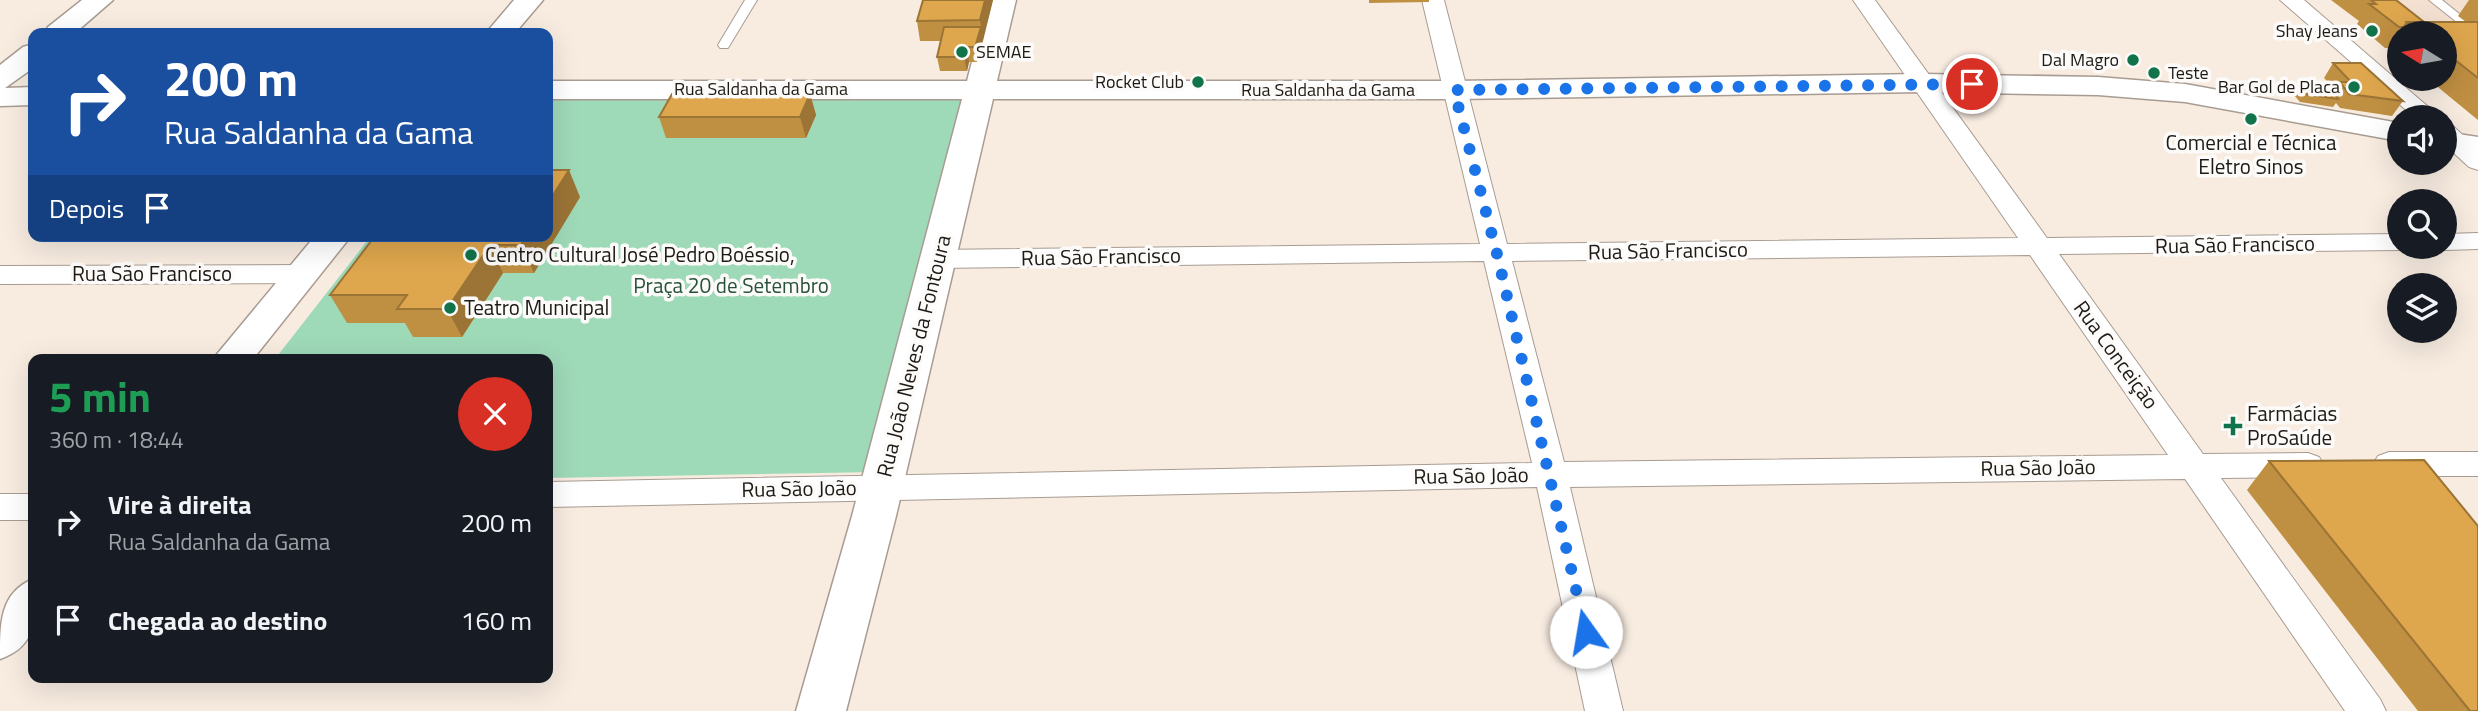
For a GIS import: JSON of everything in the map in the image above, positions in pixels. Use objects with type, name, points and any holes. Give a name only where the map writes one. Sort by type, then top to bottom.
[{"type":"street","points":[[64,28],[99,0]]},
{"type":"street","points":[[504,28],[528,0]]},
{"type":"street","name":"Rua João Neves da Fontoura","points":[[821,711],[881,488],[1002,0]]},
{"type":"street","points":[[1433,0],[1551,475],[1604,711]]},
{"type":"street","name":"Rua Conceição","points":[[1864,0],[2367,711]]},
{"type":"street","points":[[2291,0],[2413,105]]},
{"type":"street","name":"Rua Saldanha da Gama","points":[[553,90],[1454,90],[1922,83],[2098,86],[2185,93],[2387,130]]},
{"type":"street","points":[[0,97],[28,96]]},
{"type":"street","points":[[2457,242],[2478,241]]},
{"type":"street","points":[[236,354],[329,242]]},
{"type":"street","name":"Rua São Francisco","points":[[936,259],[2387,242]]},
{"type":"street","name":"Rua São Francisco","points":[[0,275],[304,274]]},
{"type":"street","name":"Rua São João","points":[[553,495],[1551,475],[2195,465],[2478,464]]},
{"type":"street","points":[[0,507],[28,507]]},
{"type":"street","points":[[0,639],[28,604]]},
{"type":"lane","points":[[724,45],[751,0]]},
{"type":"lane","points":[[2435,0],[2478,35]]},
{"type":"lane","points":[[2447,9],[2468,9]]},
{"type":"lane","points":[[2457,35],[2478,35]]},
{"type":"shaded area","points":[[2358,0],[2478,0],[2478,48],[2457,38],[2457,21],[2387,21],[2387,24]]},
{"type":"green space","name":"Praça 20 de Setembro","points":[[975,95],[878,472],[553,478],[553,354],[279,354],[366,242],[553,242],[553,98]]},
{"type":"building","points":[[923,0],[985,0],[980,20],[917,21]]},
{"type":"building","points":[[2371,0],[2396,0],[2423,21],[2391,21],[2369,4],[2376,4]]},
{"type":"building","points":[[2457,22],[2478,22],[2478,78],[2457,61]]},
{"type":"building","points":[[944,27],[981,27],[975,47],[967,47],[964,57],[937,57]]},
{"type":"building","points":[[2333,63],[2361,63],[2387,87],[2387,91],[2392,91],[2403,101],[2349,94],[2340,82],[2351,82]]},
{"type":"building","points":[[2330,87],[2338,99],[2305,94],[2299,88]]},
{"type":"building","points":[[672,94],[810,94],[800,117],[659,117]]},
{"type":"building","points":[[553,170],[569,170],[553,195]]},
{"type":"building","points":[[370,242],[523,242],[521,245],[490,245],[447,309],[397,309],[407,295],[330,295]]},
{"type":"building","points":[[2424,460],[2478,526],[2478,711],[2470,711],[2269,461]]},
{"type":"place","name":"Shay Jeans","points":[[2372,31]]},
{"type":"place","name":"SEMAE","points":[[962,52]]},
{"type":"place","name":"Dal Magro","points":[[2133,60]]},
{"type":"place","name":"Teste","points":[[2154,73]]},
{"type":"place","name":"Rocket Club","points":[[1198,82]]},
{"type":"place","name":"Bar Gol de Placa","points":[[2354,87]]},
{"type":"place","name":"Comercial e Técnica Eletro Sinos","points":[[2251,119]]},
{"type":"place","name":"Centro Cultural José Pedro Boéssio,","points":[[471,255]]},
{"type":"place","name":"Teatro Municipal","points":[[450,308]]},
{"type":"place","name":"Farmácias ProSaúde","points":[[2233,426]]},
{"type":"route","points":[[1586,632],[1551,475],[1454,90],[1972,84]]}]
